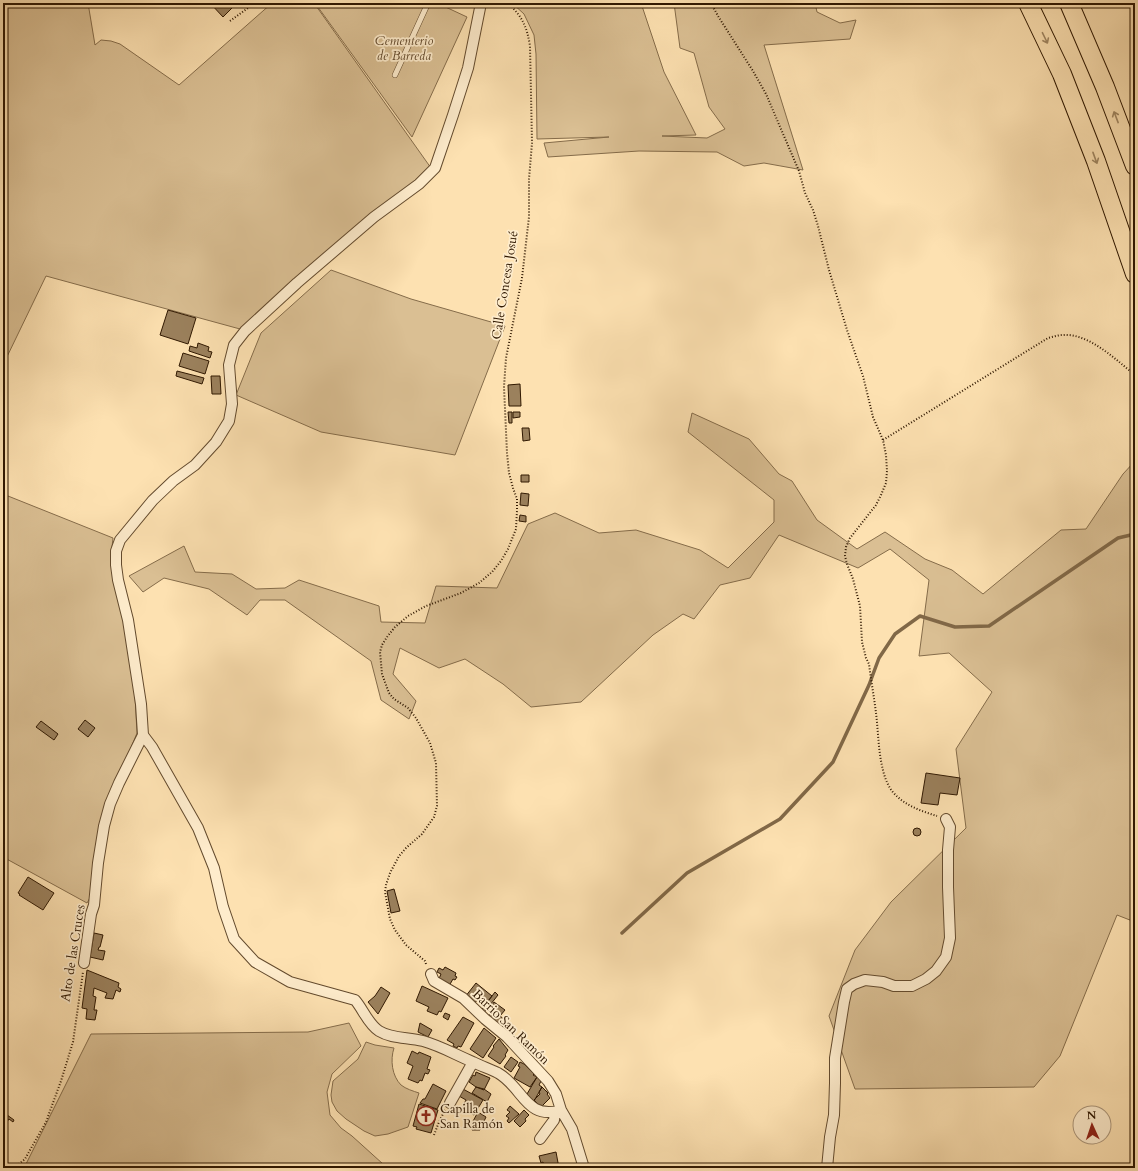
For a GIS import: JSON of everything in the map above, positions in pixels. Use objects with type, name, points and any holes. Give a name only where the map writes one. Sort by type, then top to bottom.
[{"type":"highway","points":[[1028,3],[1062,74],[1096,161],[1135,274]]},
{"type":"highway","points":[[1069,3],[1105,87],[1135,166]]},
{"type":"street","points":[[481,3],[468,68],[435,168],[420,184],[374,217],[244,331],[234,345],[230,365],[232,404],[229,421],[216,442],[195,465],[173,481],[153,500],[120,540],[116,552],[116,565],[118,580],[128,620],[141,704],[143,735],[152,747],[198,828],[214,868],[223,907],[234,939],[256,962],[290,982],[355,1000],[361,1006],[370,1024],[378,1030],[390,1036],[412,1039],[435,1045],[491,1069],[508,1080],[534,1109],[548,1113],[558,1111]]},
{"type":"street","name":"Alto de las Cruces","points":[[84,963],[91,914],[94,905],[104,826],[110,804],[119,783],[143,735]]},
{"type":"street","points":[[827,1168],[834,1116],[835,1058],[847,989],[854,984],[865,980],[883,982],[894,986],[912,986],[926,979],[936,971],[946,957],[950,938],[948,850],[950,827],[946,819]]},
{"type":"street","name":"Barrio San Ramón","points":[[431,974],[434,981],[463,998],[484,1019],[507,1037],[548,1081],[556,1094],[558,1111],[572,1129],[584,1168]]},
{"type":"street","points":[[450,1103],[473,1062]]},
{"type":"street","points":[[540,1139],[554,1120],[558,1111]]},
{"type":"lane","points":[[396,75],[428,3]]},
{"type":"path","points":[[230,21],[255,3]]},
{"type":"path","name":"Calle Concesa Josué","points":[[431,974],[425,961],[406,945],[395,930],[390,919],[385,892],[390,873],[399,856],[422,834],[434,817],[437,806],[436,763],[430,743],[416,718],[408,708],[394,699],[389,693],[382,674],[380,652],[387,637],[395,627],[408,616],[426,606],[461,593],[479,583],[492,572],[508,549],[516,529],[517,499],[509,473],[504,387],[506,358],[522,278],[526,249],[532,143],[532,102],[529,36],[526,25],[518,12],[507,3]]},
{"type":"path","points":[[711,3],[766,94],[799,171],[805,193],[813,210],[847,330],[863,376],[873,417],[883,440],[886,455],[886,483],[876,505],[850,538],[846,552],[847,564],[853,578],[860,606],[862,642],[869,664],[880,751],[887,783],[893,792],[914,808],[946,819]]},
{"type":"path","points":[[883,440],[1048,338],[1063,334],[1078,336],[1095,344],[1135,376]]},
{"type":"path","name":"Alto de las Cruces","points":[[14,1168],[25,1159],[46,1122],[60,1081],[73,1042],[84,963]]},
{"type":"path","points":[[434,1135],[444,1112],[450,1103]]},
{"type":"green space","points":[[3,3],[88,3],[95,45],[101,40],[120,44],[179,85],[272,3],[314,3],[431,168],[310,266],[240,329],[46,276],[3,365]]},
{"type":"green space","name":"Cementerio de Barreda","points":[[315,3],[437,3],[467,17],[412,137]]},
{"type":"green space","points":[[512,3],[641,3],[664,72],[696,135],[662,136],[707,138],[725,129],[709,107],[694,53],[680,48],[674,3],[815,3],[817,12],[840,23],[856,20],[850,39],[764,45],[803,170],[764,163],[744,166],[717,152],[639,151],[548,157],[544,143],[609,137],[537,139],[536,54],[534,35],[524,14]]},
{"type":"green space","points":[[331,270],[411,299],[505,326],[455,455],[321,432],[236,395],[261,333]]},
{"type":"green space","points":[[692,413],[749,439],[779,474],[792,481],[817,520],[857,549],[885,532],[925,559],[952,570],[983,594],[1061,530],[1086,529],[1123,474],[1135,461],[1135,922],[1117,915],[1060,1056],[1034,1087],[855,1089],[829,1016],[855,950],[891,902],[966,828],[956,749],[992,692],[949,653],[919,656],[929,580],[890,549],[858,568],[779,535],[750,578],[720,585],[694,619],[683,614],[653,635],[581,702],[531,707],[503,684],[465,659],[439,668],[400,648],[393,674],[416,701],[409,719],[381,700],[371,661],[285,600],[260,600],[247,615],[209,589],[164,578],[143,592],[129,576],[184,546],[195,572],[232,574],[256,589],[285,588],[299,580],[379,606],[381,622],[425,623],[436,586],[497,588],[528,524],[555,513],[599,533],[636,530],[700,550],[728,568],[774,522],[774,500],[688,432]]},
{"type":"green space","points":[[3,494],[113,538],[111,556],[113,578],[123,612],[135,696],[137,733],[112,795],[91,896],[87,903],[3,857]]},
{"type":"green space","points":[[349,1023],[361,1046],[332,1074],[327,1092],[330,1115],[341,1128],[383,1164],[381,1168],[24,1168],[91,1034],[308,1032]]},
{"type":"green space","points":[[366,1042],[394,1048],[392,1063],[394,1073],[398,1081],[401,1085],[419,1093],[408,1127],[388,1134],[375,1136],[364,1131],[346,1119],[337,1111],[332,1102],[331,1095],[333,1081],[358,1059]]},
{"type":"building","points":[[210,3],[230,3],[229,4],[232,8],[223,17]]},
{"type":"building","points":[[168,310],[196,318],[188,344],[160,335]]},
{"type":"building","points":[[198,343],[209,347],[208,351],[212,352],[210,358],[189,351],[190,346],[197,348]]},
{"type":"building","points":[[183,353],[209,361],[205,374],[179,366]]},
{"type":"building","points":[[177,371],[204,378],[202,384],[176,376]]},
{"type":"building","points":[[211,376],[220,376],[221,394],[212,394]]},
{"type":"building","points":[[520,384],[521,406],[509,406],[508,385]]},
{"type":"building","points":[[508,412],[512,412],[512,423],[509,423]]},
{"type":"building","points":[[513,412],[520,412],[520,417],[513,418]]},
{"type":"building","points":[[522,428],[529,428],[530,440],[523,441]]},
{"type":"building","points":[[521,475],[529,475],[529,482],[521,482]]},
{"type":"building","points":[[521,493],[529,494],[528,506],[520,505]]},
{"type":"building","points":[[520,515],[526,516],[526,522],[519,521]]},
{"type":"building","points":[[85,720],[95,728],[88,737],[78,729]]},
{"type":"building","points":[[41,721],[58,734],[54,740],[36,727]]},
{"type":"building","points":[[926,773],[960,778],[957,795],[940,793],[938,805],[921,803]]},
{"type":"building","points":[[917,828],[920,829],[920,835],[917,836],[914,835],[913,832],[914,829]]},
{"type":"building","points":[[28,877],[54,893],[43,910],[18,893]]},
{"type":"building","points":[[394,889],[400,911],[391,913],[387,891]]},
{"type":"building","points":[[94,933],[103,935],[98,950],[105,951],[103,960],[90,957]]},
{"type":"building","points":[[445,967],[456,973],[455,976],[457,977],[455,980],[453,979],[449,986],[438,981],[441,974],[437,972],[439,968],[443,970]]},
{"type":"building","points":[[87,970],[119,983],[118,987],[121,989],[120,992],[116,990],[113,999],[105,998],[107,993],[94,988],[93,996],[96,997],[94,1010],[97,1010],[95,1020],[86,1019],[87,1009],[82,1008]]},
{"type":"building","points":[[476,983],[492,996],[488,1001],[481,995],[474,1004],[465,997]]},
{"type":"building","points":[[422,986],[448,998],[441,1012],[439,1011],[437,1015],[427,1011],[429,1007],[416,1001]]},
{"type":"building","points":[[381,987],[390,993],[378,1014],[368,1002],[375,996]]},
{"type":"building","points":[[495,992],[498,995],[483,1014],[480,1012]]},
{"type":"building","points":[[494,1002],[505,1010],[500,1016],[506,1023],[501,1029],[488,1017],[491,1013],[488,1011]]},
{"type":"building","points":[[445,1013],[450,1015],[448,1020],[443,1017]]},
{"type":"building","points":[[463,1017],[474,1023],[461,1047],[458,1046],[457,1048],[453,1046],[454,1044],[447,1040]]},
{"type":"building","points":[[420,1023],[432,1030],[428,1037],[418,1032]]},
{"type":"building","points":[[484,1028],[496,1038],[483,1058],[470,1049]]},
{"type":"building","points":[[499,1039],[508,1050],[505,1055],[506,1056],[500,1064],[488,1056],[494,1047],[493,1046]]},
{"type":"building","points":[[412,1051],[431,1057],[427,1069],[430,1070],[428,1074],[425,1073],[422,1081],[420,1080],[418,1083],[408,1079],[413,1066],[407,1063]]},
{"type":"building","points":[[511,1057],[518,1062],[511,1072],[504,1067]]},
{"type":"building","points":[[520,1062],[537,1077],[530,1087],[514,1078],[520,1067],[518,1066]]},
{"type":"building","points":[[476,1072],[490,1078],[484,1090],[469,1082],[473,1075],[475,1076]]},
{"type":"building","points":[[537,1077],[541,1081],[539,1085],[542,1087],[534,1101],[527,1097],[527,1094]]},
{"type":"building","points":[[433,1084],[446,1091],[437,1109],[420,1103],[423,1099],[425,1099]]},
{"type":"building","points":[[476,1087],[484,1089],[491,1094],[487,1102],[472,1093]]},
{"type":"building","points":[[542,1087],[548,1093],[547,1094],[550,1098],[541,1107],[534,1100],[540,1094],[539,1092]]},
{"type":"building","points":[[463,1089],[483,1100],[474,1115],[462,1108],[466,1100],[459,1096]]},
{"type":"building","name":"Capilla de San Ramón","points":[[419,1104],[438,1110],[431,1133],[416,1129],[417,1127],[413,1126]]},
{"type":"building","points":[[510,1106],[519,1114],[509,1123],[507,1121],[509,1118],[506,1116],[510,1112],[507,1110]]},
{"type":"building","points":[[524,1110],[529,1115],[520,1127],[514,1121]]},
{"type":"building","points":[[3,1112],[14,1120],[13,1122],[9,1119],[3,1127]]},
{"type":"building","points":[[478,1112],[486,1117],[480,1130],[472,1130],[472,1123]]},
{"type":"building","points":[[556,1152],[559,1168],[545,1168],[543,1162],[541,1163],[539,1156]]},
{"type":"waterway","points":[[622,933],[687,873],[780,819],[833,762],[869,685],[879,658],[895,634],[920,616],[955,627],[989,626],[1118,538],[1135,534]]},
{"type":"place","name":"Capilla de San Ramón","points":[[426,1116]]}]
